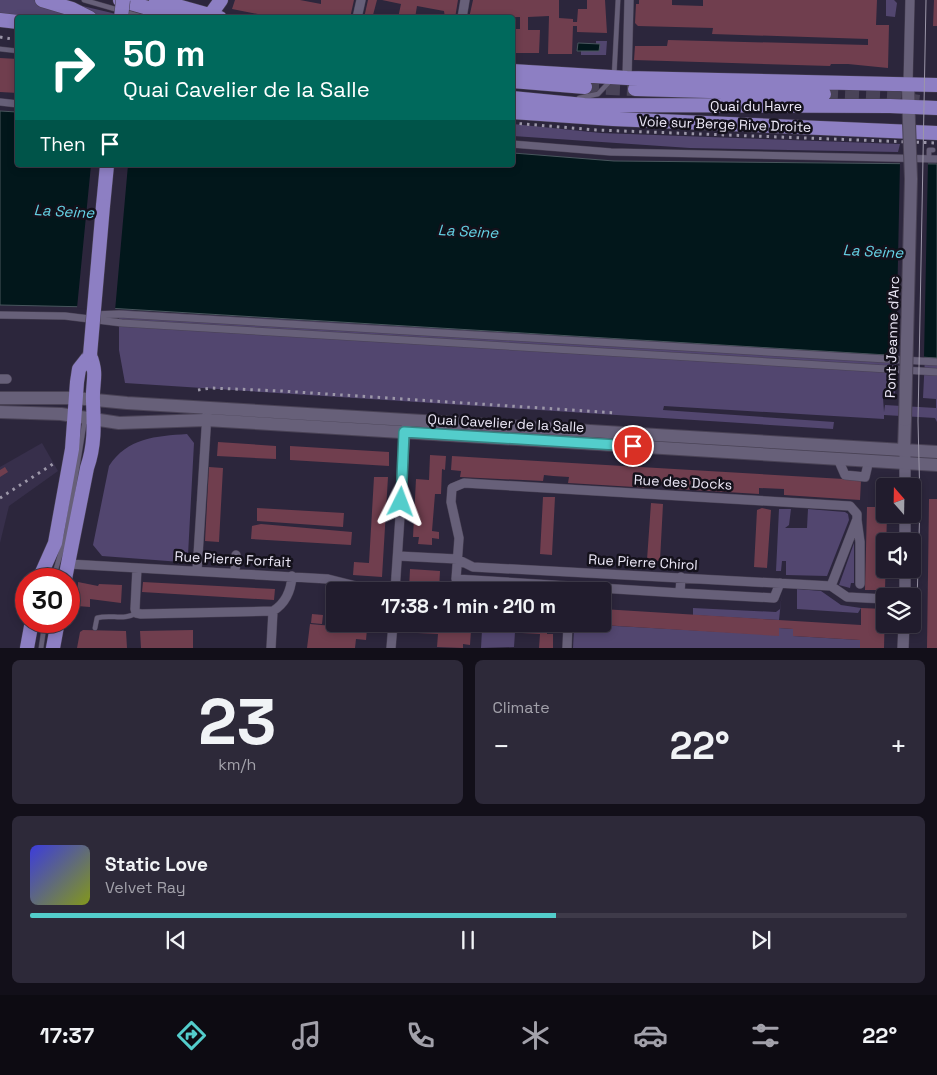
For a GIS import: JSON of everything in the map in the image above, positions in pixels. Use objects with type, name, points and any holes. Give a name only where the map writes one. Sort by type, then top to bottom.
[{"type":"main road","points":[[42,0],[72,9],[84,15]]},
{"type":"main road","points":[[121,15],[121,0],[192,9]]},
{"type":"main road","points":[[156,0],[192,9],[207,15]]},
{"type":"main road","points":[[211,0],[212,15]]},
{"type":"main road","points":[[213,15],[221,0]]},
{"type":"main road","points":[[0,20],[15,22]]},
{"type":"main road","name":"Quai du Havre","points":[[515,71],[625,81],[846,83],[937,86]]},
{"type":"main road","points":[[515,81],[586,87]]},
{"type":"main road","points":[[626,105],[625,81],[824,94]]},
{"type":"main road","points":[[845,106],[846,83]]},
{"type":"main road","points":[[864,106],[865,84]]},
{"type":"main road","name":"Pont Jeanne d'Arc","points":[[905,456],[911,170],[908,85]]},
{"type":"main road","name":"Quai du Havre","points":[[515,98],[584,105],[909,106],[937,108]]},
{"type":"main road","name":"Voie sur Berge Rive Droite","points":[[515,112],[604,119],[937,133]]},
{"type":"main road","points":[[44,568],[56,543],[72,449],[93,400],[96,369],[90,355],[107,167]]},
{"type":"main road","points":[[68,568],[87,468],[93,452],[85,418],[75,398],[79,369],[90,355]]},
{"type":"main road","name":"Quai Cavelier de la Salle","points":[[0,398],[75,398],[207,414],[404,432],[869,460],[905,456]]},
{"type":"main road","name":"Quai Cavelier de la Salle","points":[[0,412],[85,418],[119,423],[207,414],[415,420],[905,456]]},
{"type":"main road","points":[[905,456],[937,452]]},
{"type":"main road","points":[[905,456],[937,465]]},
{"type":"main road","points":[[27,648],[30,633]]},
{"type":"main road","points":[[53,648],[56,633]]},
{"type":"street","points":[[358,15],[361,0]]},
{"type":"street","points":[[462,15],[465,0]]},
{"type":"street","points":[[625,81],[628,0]]},
{"type":"street","points":[[908,85],[910,0]]},
{"type":"street","points":[[0,102],[15,104]]},
{"type":"street","points":[[515,144],[611,152],[933,160]]},
{"type":"street","points":[[0,315],[65,316],[119,314],[937,362]]},
{"type":"street","points":[[65,316],[122,323],[937,372]]},
{"type":"street","points":[[197,571],[207,414]]},
{"type":"street","points":[[396,582],[404,432],[408,424],[415,420]]},
{"type":"street","points":[[905,456],[905,478]]},
{"type":"street","name":"Rue des Docks","points":[[457,559],[459,538],[450,494],[456,484],[464,483],[842,505],[850,506],[857,514],[857,519]]},
{"type":"street","points":[[857,519],[860,542],[860,584]]},
{"type":"street","points":[[831,586],[857,519]]},
{"type":"street","points":[[235,573],[236,555]]},
{"type":"street","name":"Rue Pierre Chirol","points":[[398,556],[457,559],[473,567],[831,586],[847,597],[876,599]]},
{"type":"street","name":"Rue Pierre Forfait","points":[[71,557],[137,568],[292,576],[331,579],[342,582]]},
{"type":"street","points":[[457,559],[456,579],[490,582]]},
{"type":"street","points":[[137,568],[136,613],[273,611],[284,602],[290,592],[292,576]]},
{"type":"street","points":[[570,582],[571,572]]},
{"type":"street","points":[[680,592],[681,578]]},
{"type":"street","points":[[611,590],[774,598],[780,583]]},
{"type":"street","points":[[271,648],[273,611]]},
{"type":"street","points":[[390,648],[391,632]]},
{"type":"street","points":[[567,648],[568,632]]},
{"type":"street","points":[[903,648],[904,633]]},
{"type":"lane","points":[[84,0],[136,15]]},
{"type":"lane","points":[[515,92],[580,98],[590,97],[625,81],[618,0]]},
{"type":"lane","points":[[0,49],[15,51]]},
{"type":"lane","points":[[933,150],[929,150],[933,160]]},
{"type":"lane","points":[[56,568],[66,535],[85,418]]},
{"type":"lane","points":[[95,628],[97,618],[103,616],[131,617],[136,613]]},
{"type":"lane","points":[[41,648],[43,633]]},
{"type":"shaded area","points":[[0,0],[57,0],[121,15],[15,16],[0,14]]},
{"type":"shaded area","points":[[886,0],[894,0],[897,3],[895,17],[886,16]]},
{"type":"shaded area","points":[[596,41],[607,41],[606,55],[581,55],[581,51],[599,51],[599,44],[596,44]]},
{"type":"shaded area","points":[[515,124],[601,133],[900,144],[898,152],[690,148],[515,136]]},
{"type":"shaded area","points":[[119,310],[896,355],[895,397],[883,398],[884,412],[885,405],[936,408],[936,399],[923,398],[925,357],[937,358],[937,422],[935,418],[884,415],[884,419],[664,406],[663,410],[834,422],[833,429],[125,383],[119,350]]},
{"type":"shaded area","points":[[187,434],[194,443],[188,555],[181,562],[102,556],[93,545],[109,466],[124,449],[133,444],[153,438]]},
{"type":"shaded area","points":[[42,443],[58,471],[9,506],[0,543],[0,467]]},
{"type":"shaded area","points":[[779,509],[791,509],[789,525],[785,528],[807,528],[808,509],[845,512],[848,514],[849,520],[827,576],[786,575],[786,561],[782,561],[781,571],[776,571]]},
{"type":"shaded area","points":[[854,543],[854,583],[851,583],[850,588],[839,585]]},
{"type":"shaded area","points":[[797,589],[821,591],[841,605],[861,608],[858,613],[797,609]]},
{"type":"shaded area","points":[[782,592],[779,620],[693,615],[693,608],[776,612],[780,609]]},
{"type":"shaded area","points":[[611,626],[779,635],[779,628],[793,629],[793,636],[860,640],[860,648],[573,648],[574,632],[611,632]]},
{"type":"shaded area","points":[[482,632],[515,632],[514,647],[481,648]]},
{"type":"water","points":[[578,43],[600,44],[599,51],[577,51]]},
{"type":"water","name":"La Seine","points":[[0,111],[15,112],[15,167],[515,167],[515,153],[614,161],[937,164],[937,358],[91,307],[0,305]]},
{"type":"pier","points":[[900,161],[928,162],[924,359],[896,358]]},
{"type":"pier","points":[[91,167],[128,167],[115,311],[77,308]]},
{"type":"building","points":[[235,0],[300,0],[321,4],[321,0],[354,0],[351,15],[263,15],[232,9]]},
{"type":"building","points":[[368,0],[377,0],[373,15],[365,15]]},
{"type":"building","points":[[382,0],[458,0],[456,15],[445,15],[444,11],[417,6],[416,15],[399,15],[401,4]]},
{"type":"building","points":[[473,0],[559,0],[559,18],[573,19],[573,22],[577,22],[578,9],[587,9],[587,0],[605,0],[607,33],[577,32],[577,26],[573,26],[572,54],[548,54],[549,16],[528,17],[528,30],[540,30],[539,53],[515,53],[515,29],[520,29],[520,17],[515,17],[515,15],[470,15]]},
{"type":"building","points":[[639,0],[672,0],[672,5],[703,6],[703,0],[877,0],[876,25],[889,25],[888,68],[848,64],[831,64],[830,66],[634,60],[635,46],[667,46],[668,40],[868,45],[868,39],[712,34],[713,28],[638,26],[635,23],[636,4],[639,4]]},
{"type":"building","points":[[934,0],[937,0],[937,26],[933,26]]},
{"type":"building","points":[[0,58],[15,59],[15,93],[0,92]]},
{"type":"building","points":[[218,442],[276,446],[276,459],[217,456]]},
{"type":"building","points":[[290,446],[389,452],[389,466],[290,460]]},
{"type":"building","points":[[430,455],[446,456],[445,470],[442,469],[441,494],[435,494],[432,531],[439,532],[439,539],[432,538],[432,545],[418,544],[419,537],[413,537],[416,479],[429,480]]},
{"type":"building","points":[[452,456],[861,480],[860,500],[784,495],[784,489],[759,488],[759,494],[676,489],[676,483],[652,481],[651,488],[568,483],[569,477],[544,475],[543,481],[460,477],[461,471],[451,470]]},
{"type":"building","points":[[5,467],[8,472],[0,477],[0,470]]},
{"type":"building","points":[[209,467],[223,468],[219,542],[205,541]]},
{"type":"building","points":[[374,477],[388,477],[382,577],[353,575],[354,562],[369,563]]},
{"type":"building","points":[[543,497],[555,497],[552,555],[540,554]]},
{"type":"building","points":[[929,499],[937,499],[937,648],[927,648]]},
{"type":"building","points":[[651,503],[663,504],[660,561],[647,560]]},
{"type":"building","points":[[867,507],[876,507],[876,523],[887,523],[886,533],[876,533],[876,578],[885,578],[885,588],[865,590]]},
{"type":"building","points":[[257,508],[344,513],[343,527],[257,521]]},
{"type":"building","points":[[762,508],[771,510],[767,568],[754,567],[757,510]]},
{"type":"building","points":[[261,524],[352,532],[351,545],[251,539],[252,526]]},
{"type":"building","points":[[410,569],[440,571],[439,582],[409,582]]},
{"type":"building","points":[[80,582],[98,586],[99,584],[122,585],[121,603],[90,599],[90,607],[80,606]]},
{"type":"building","points":[[143,582],[275,589],[274,600],[142,592]]},
{"type":"building","points":[[861,608],[876,609],[876,633],[884,633],[884,648],[860,648],[860,640],[793,636],[793,629],[779,628],[779,636],[611,626],[611,610],[861,625]]},
{"type":"building","points":[[312,614],[323,615],[322,624],[311,623]]},
{"type":"building","points":[[310,624],[326,625],[326,632],[367,632],[366,640],[356,639],[355,648],[307,648]]},
{"type":"building","points":[[83,630],[126,631],[127,648],[77,648],[80,632]]},
{"type":"building","points":[[193,630],[193,648],[141,648],[140,631]]},
{"type":"building","points":[[471,632],[470,645],[463,644],[463,648],[437,647],[438,634],[417,633]]},
{"type":"building","points":[[506,632],[547,632],[547,634],[553,634],[553,648],[539,648],[540,634]]},
{"type":"tunnel","points":[[585,87],[635,89]]},
{"type":"tunnel","points":[[824,94],[887,97],[919,102]]},
{"type":"tram line","points":[[917,588],[920,504],[918,421],[926,0]]},
{"type":"railway","points":[[0,37],[15,40]]},
{"type":"railway","points":[[515,123],[596,130],[937,143]]},
{"type":"railway","points":[[198,390],[211,388],[281,391],[617,413]]},
{"type":"railway","points":[[0,498],[53,464]]},
{"type":"route","points":[[401,502],[404,432],[633,446]]}]
